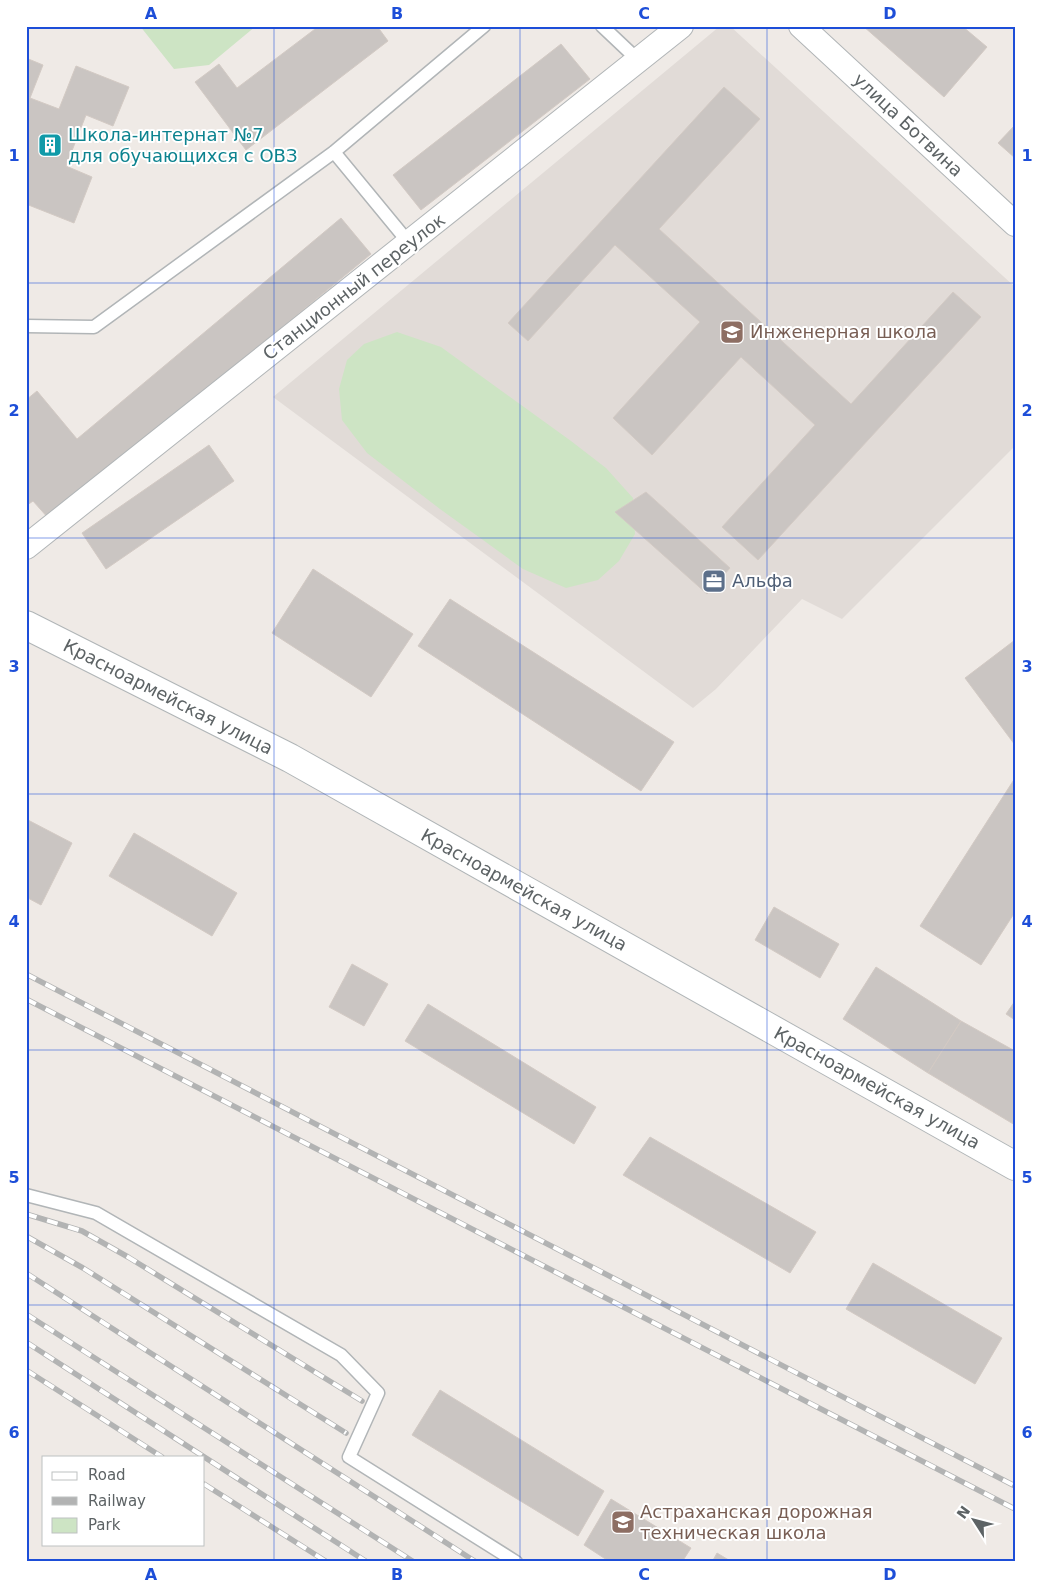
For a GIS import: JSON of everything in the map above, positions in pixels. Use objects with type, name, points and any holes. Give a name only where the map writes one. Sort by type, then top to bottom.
[{"type":"street","name":"Станционный переулок","points":[[26,547],[681,26]]},
{"type":"street","name":"улица Ботвина","points":[[801,26],[1015,224]]},
{"type":"street","name":"Красноармейская улица","points":[[26,625],[290,758],[1015,1166]]},
{"type":"lane","points":[[26,326],[94,327],[334,152],[484,26]]},
{"type":"lane","points":[[602,26],[639,61]]},
{"type":"lane","points":[[334,152],[409,243]]},
{"type":"lane","points":[[26,1195],[96,1213],[341,1355],[378,1393],[349,1457],[516,1562]]},
{"type":"shaded area","points":[[720,26],[730,26],[1015,287],[1015,446],[842,619],[802,599],[716,689],[693,708],[273,397]]},
{"type":"green space","points":[[140,26],[256,26],[209,65],[174,69]]},
{"type":"green space","points":[[397,332],[441,347],[606,468],[633,498],[635,534],[619,561],[598,580],[566,588],[523,569],[367,453],[342,420],[339,389],[347,360],[364,344]]},
{"type":"building","points":[[319,26],[377,26],[388,41],[246,150],[195,82],[219,64],[237,88]]},
{"type":"building","points":[[863,26],[962,26],[987,47],[944,97]]},
{"type":"building","points":[[561,44],[590,79],[421,210],[393,175]]},
{"type":"building","name":"Школа-интернат №7 для обучающихся с ОВЗ","points":[[26,58],[43,65],[30,98],[59,109],[76,66],[129,87],[113,126],[86,115],[66,166],[92,177],[74,223],[26,204],[26,171],[29,164],[26,163]]},
{"type":"building","name":"Инженерная школа","points":[[724,87],[760,119],[659,229],[851,404],[953,292],[981,317],[758,560],[722,527],[815,425],[741,357],[652,455],[613,418],[700,322],[615,245],[528,341],[508,323]]},
{"type":"building","points":[[1015,125],[1015,158],[998,143]]},
{"type":"building","points":[[341,218],[371,254],[49,519],[33,501],[26,506],[26,400],[37,391],[77,439]]},
{"type":"building","points":[[209,445],[234,481],[106,569],[82,533]]},
{"type":"building","points":[[646,492],[730,568],[707,594],[615,512]]},
{"type":"building","points":[[313,569],[413,634],[371,697],[272,633]]},
{"type":"building","points":[[450,599],[674,742],[641,791],[418,646]]},
{"type":"building","points":[[1015,640],[1015,745],[965,678]]},
{"type":"building","points":[[1015,778],[1015,912],[981,965],[920,926]]},
{"type":"building","points":[[26,819],[72,843],[41,905],[26,897]]},
{"type":"building","points":[[134,833],[237,893],[212,936],[109,876]]},
{"type":"building","points":[[774,907],[839,944],[820,978],[755,940]]},
{"type":"building","points":[[352,964],[388,984],[364,1026],[329,1007]]},
{"type":"building","points":[[876,967],[961,1021],[928,1073],[843,1019]]},
{"type":"building","points":[[1015,1001],[1015,1020],[1006,1014]]},
{"type":"building","points":[[428,1004],[596,1107],[574,1144],[405,1041]]},
{"type":"building","points":[[961,1021],[1015,1051],[1015,1125],[928,1073]]},
{"type":"building","points":[[650,1137],[816,1232],[790,1273],[623,1175]]},
{"type":"building","points":[[873,1263],[1002,1338],[975,1384],[846,1309]]},
{"type":"building","points":[[440,1390],[604,1491],[578,1536],[412,1435]]},
{"type":"building","name":"Астраханская дорожная техническая школа","points":[[611,1499],[691,1548],[682,1562],[610,1562],[584,1545]]},
{"type":"building","points":[[717,1553],[732,1562],[712,1562]]},
{"type":"railway","points":[[26,974],[1015,1486]]},
{"type":"railway","points":[[26,999],[1015,1509]]},
{"type":"railway","points":[[26,1214],[82,1231],[128,1257],[362,1401]]},
{"type":"railway","points":[[26,1236],[83,1268],[346,1433]]},
{"type":"railway","points":[[26,1273],[476,1562]]},
{"type":"railway","points":[[26,1314],[414,1562]]},
{"type":"railway","points":[[26,1342],[203,1456]]},
{"type":"railway","points":[[26,1370],[160,1456]]},
{"type":"railway","points":[[205,1457],[367,1562]]},
{"type":"railway","points":[[205,1485],[327,1562]]},
{"type":"place","name":"Школа-интернат №7 для обучающихся с ОВЗ","points":[[50,145]]},
{"type":"place","name":"Инженерная школа","points":[[732,332]]},
{"type":"place","name":"Альфа","points":[[714,581]]},
{"type":"place","name":"Астраханская дорожная техническая школа","points":[[623,1522]]}]
